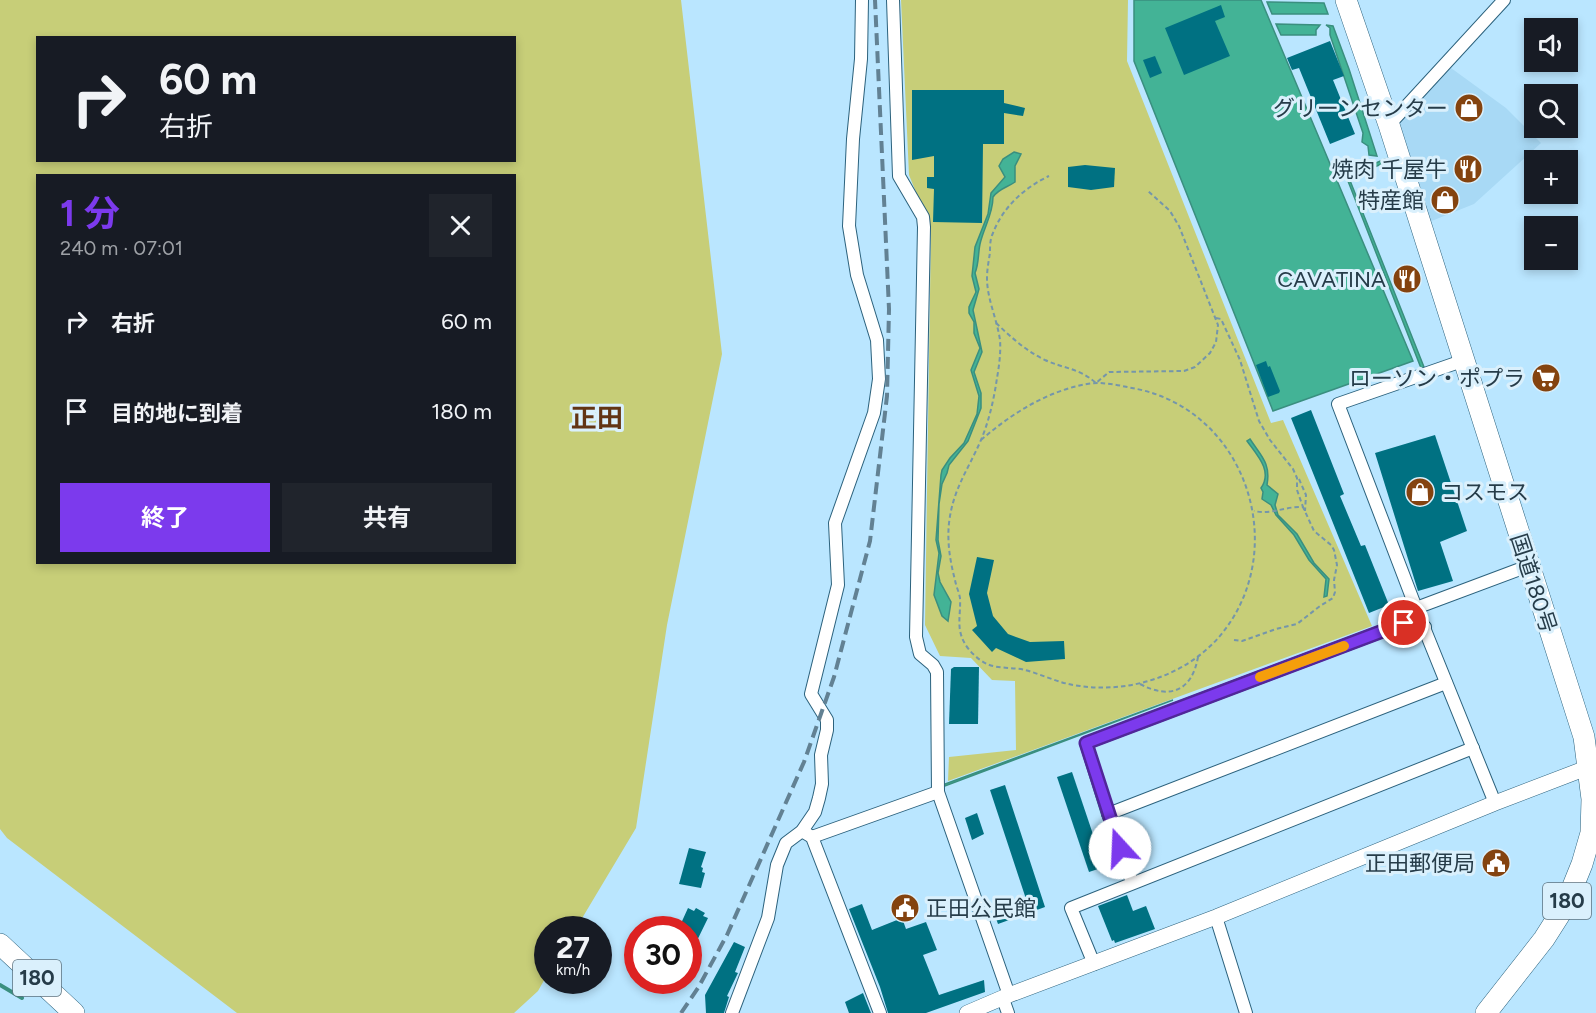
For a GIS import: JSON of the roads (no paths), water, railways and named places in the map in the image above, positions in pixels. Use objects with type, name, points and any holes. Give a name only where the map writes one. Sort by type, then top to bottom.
[{"type":"highway","name":"国道180号","points":[[1346,0],[1389,125],[1462,361],[1584,736],[1589,767],[1592,798],[1591,833],[1582,864],[1565,906],[1544,939],[1486,1013]]},
{"type":"highway","name":"180","points":[[0,944],[74,1013]]},
{"type":"street","points":[[862,0],[861,59],[853,139],[849,226],[857,275],[877,340],[879,379],[874,413],[835,523],[838,585],[811,694],[827,720],[827,730],[821,755],[822,784],[807,834],[880,1013]]},
{"type":"street","points":[[893,0],[899,177],[923,217],[924,227],[916,637],[920,654],[937,672],[938,792],[1007,1002]]},
{"type":"street","points":[[1389,125],[1504,0]]},
{"type":"street","points":[[1462,361],[1338,404],[1416,608],[1495,803]]},
{"type":"street","points":[[1416,608],[1528,566]]},
{"type":"street","points":[[1132,882],[1086,743],[1404,623],[1425,627]]},
{"type":"street","points":[[1108,814],[1446,683]]},
{"type":"street","points":[[1094,964],[1071,908],[1473,748]]},
{"type":"street","points":[[967,1013],[1007,1002],[1094,964],[1589,767]]},
{"type":"street","points":[[732,1013],[768,918],[777,865],[786,843],[807,834],[938,792]]},
{"type":"street","points":[[1216,917],[1245,1013]]},
{"type":"waterway","points":[[0,985],[22,998]]},
{"type":"railway","points":[[681,1013],[698,988],[727,935],[804,762],[834,677],[870,541],[887,396],[889,309],[875,0]]},
{"type":"place","name":"グリーンセンター","points":[[1469,108]]},
{"type":"place","name":"焼肉 千屋牛","points":[[1468,169]]},
{"type":"place","name":"特産館","points":[[1445,200]]},
{"type":"place","name":"CAVATINA","points":[[1407,279]]},
{"type":"place","name":"ローソン・ポプラ","points":[[1546,378]]},
{"type":"place","name":"コスモス","points":[[1420,492]]},
{"type":"place","name":"正田郵便局","points":[[1496,863]]},
{"type":"place","name":"正田公民館","points":[[905,908]]},
{"type":"district","name":"正田","points":[[597,418]]}]
